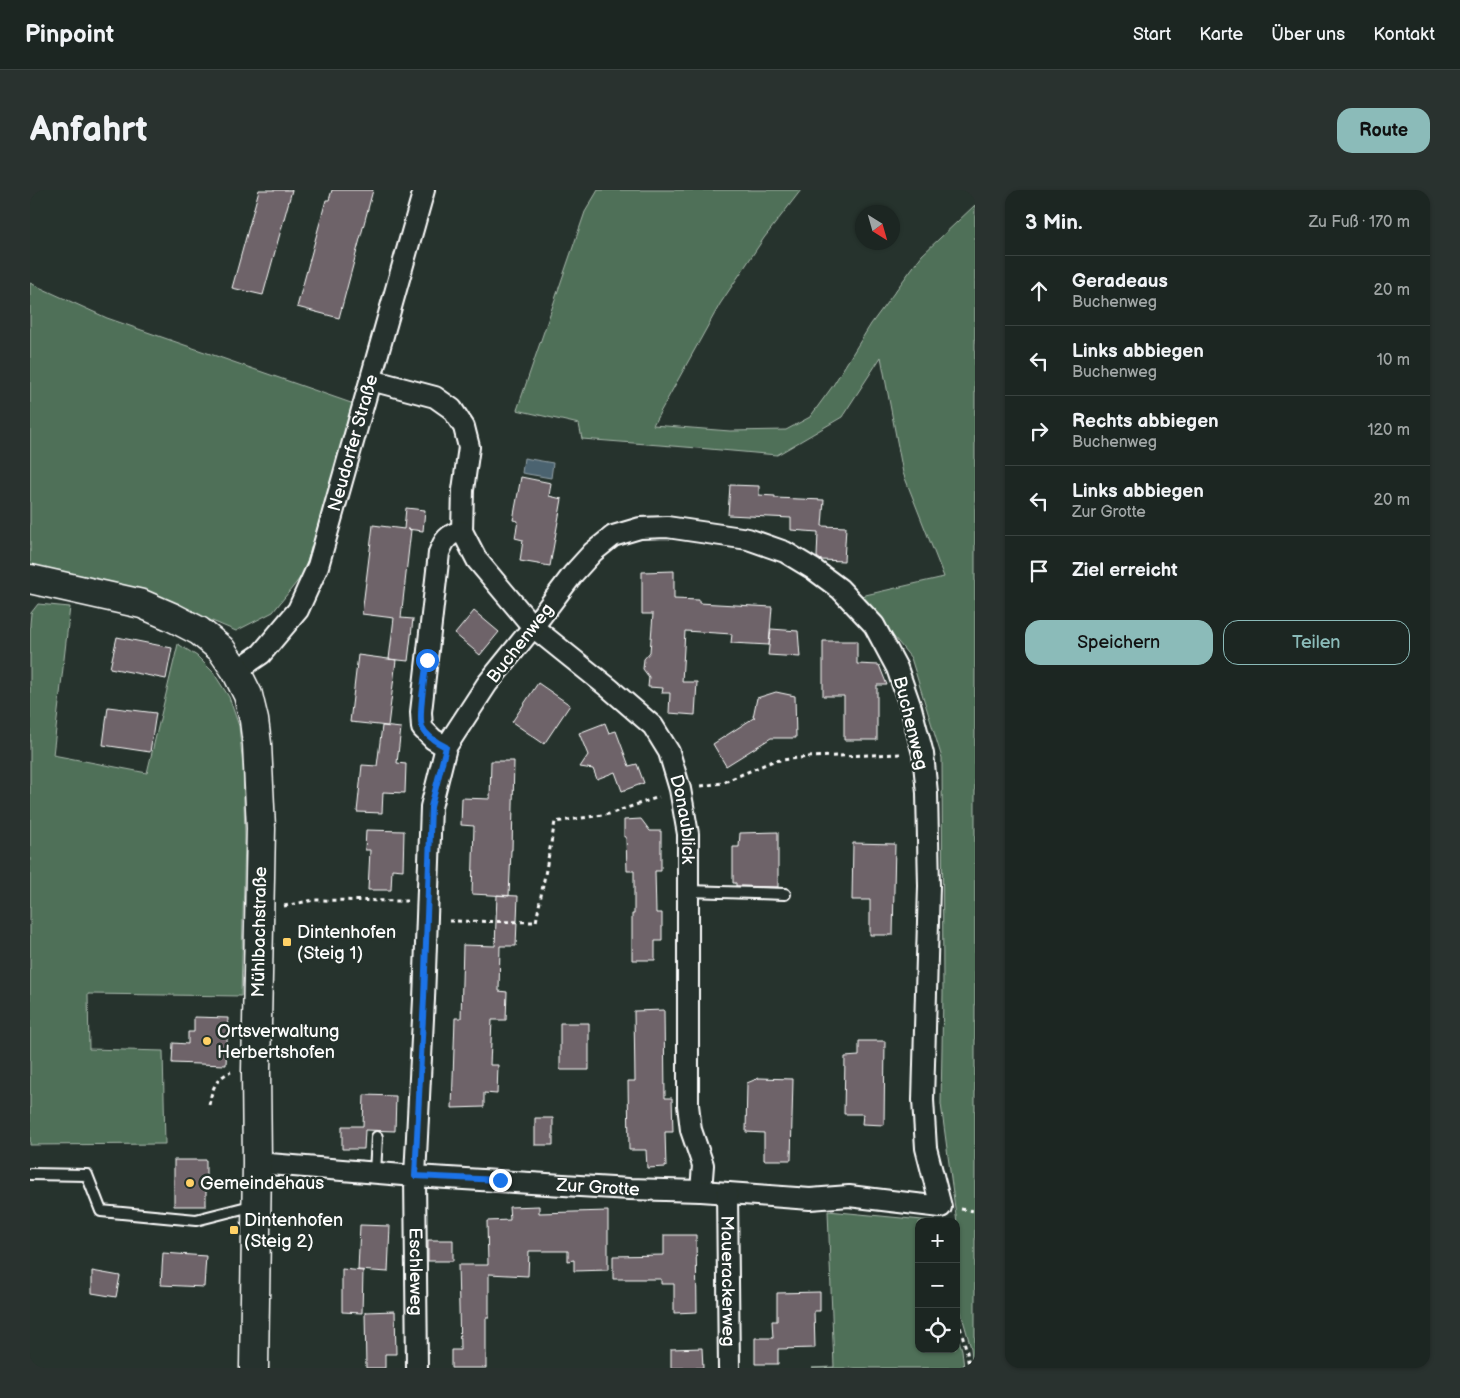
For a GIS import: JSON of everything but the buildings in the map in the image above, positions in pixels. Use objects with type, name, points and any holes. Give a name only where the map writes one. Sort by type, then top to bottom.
[{"type":"main road","name":"Mühlbachstraße","points":[[30,579],[142,604],[199,631],[222,649],[248,695],[254,720],[259,765],[261,828],[256,1072],[257,1163],[254,1368]]},
{"type":"street","name":"Neudorfer Straße","points":[[236,671],[261,654],[298,610],[318,566],[424,190]]},
{"type":"street","points":[[371,380],[435,397],[452,409],[464,427],[469,448],[463,490],[462,531],[454,533],[443,542],[439,553],[421,712],[422,728],[433,739],[446,747]]},
{"type":"street","name":"Buchenweg","points":[[415,1176],[431,807],[446,747],[487,684],[573,574],[593,552],[613,536],[640,528],[667,527],[748,538],[785,552],[813,569],[840,589],[874,625],[897,668],[911,708],[923,754],[927,793],[929,886],[923,1100],[926,1148],[941,1207]]},
{"type":"street","name":"Donaublick","points":[[462,531],[477,560],[533,627],[653,726],[669,752],[680,789],[688,834],[688,1105],[691,1130],[703,1165],[701,1191]]},
{"type":"street","name":"Zur Grotte","points":[[257,1163],[415,1176],[629,1189],[727,1192],[810,1199],[849,1196],[941,1207]]},
{"type":"street","name":"Eschleweg","points":[[415,1176],[417,1368]]},
{"type":"street","name":"Mauerackerweg","points":[[727,1192],[729,1368]]},
{"type":"lane","points":[[688,891],[785,894]]},
{"type":"lane","points":[[375,1172],[377,1137]]},
{"type":"lane","points":[[30,1174],[87,1175],[102,1211],[196,1220],[256,1205]]},
{"type":"path","points":[[260,911],[314,900],[536,922]]},
{"type":"path","points":[[209,1106],[216,1084],[223,1075],[236,1070],[256,1072]]},
{"type":"path","points":[[960,1327],[969,1368]]},
{"type":"green space","points":[[598,190],[801,190],[764,238],[720,304],[653,425],[730,431],[786,430],[810,417],[832,387],[871,324],[922,255],[975,205],[975,1368],[973,1368],[971,1348],[960,1309],[960,1218],[956,1218],[941,1104],[943,993],[942,758],[911,658],[861,596],[944,577],[903,473],[881,357],[842,417],[777,455],[582,439],[579,424],[517,410],[585,212]]},
{"type":"green space","points":[[30,283],[107,318],[354,404],[304,573],[273,612],[236,631],[193,613],[30,571]]},
{"type":"green space","points":[[38,604],[70,607],[53,755],[147,773],[178,644],[197,656],[213,672],[229,697],[239,726],[243,767],[245,837],[241,996],[88,994],[89,1049],[163,1051],[165,1144],[30,1145],[30,624],[31,613]]},
{"type":"green space","points":[[828,1211],[915,1219],[915,1353],[960,1353],[960,1343],[964,1368],[812,1368],[834,1367]]},
{"type":"water","points":[[524,458],[553,463],[551,478],[522,473]]},
{"type":"place","name":"Dintenhofen (Steig 1)","points":[[287,942]]},
{"type":"place","name":"Ortsverwaltung Herbertshofen","points":[[207,1041]]},
{"type":"place","name":"Gemeindehaus","points":[[190,1183]]},
{"type":"place","name":"Dintenhofen (Steig 2)","points":[[234,1230]]},
{"type":"route","points":[[427,660],[421,712],[422,728],[433,739],[446,747],[431,807],[415,1176],[500,1180]]}]
